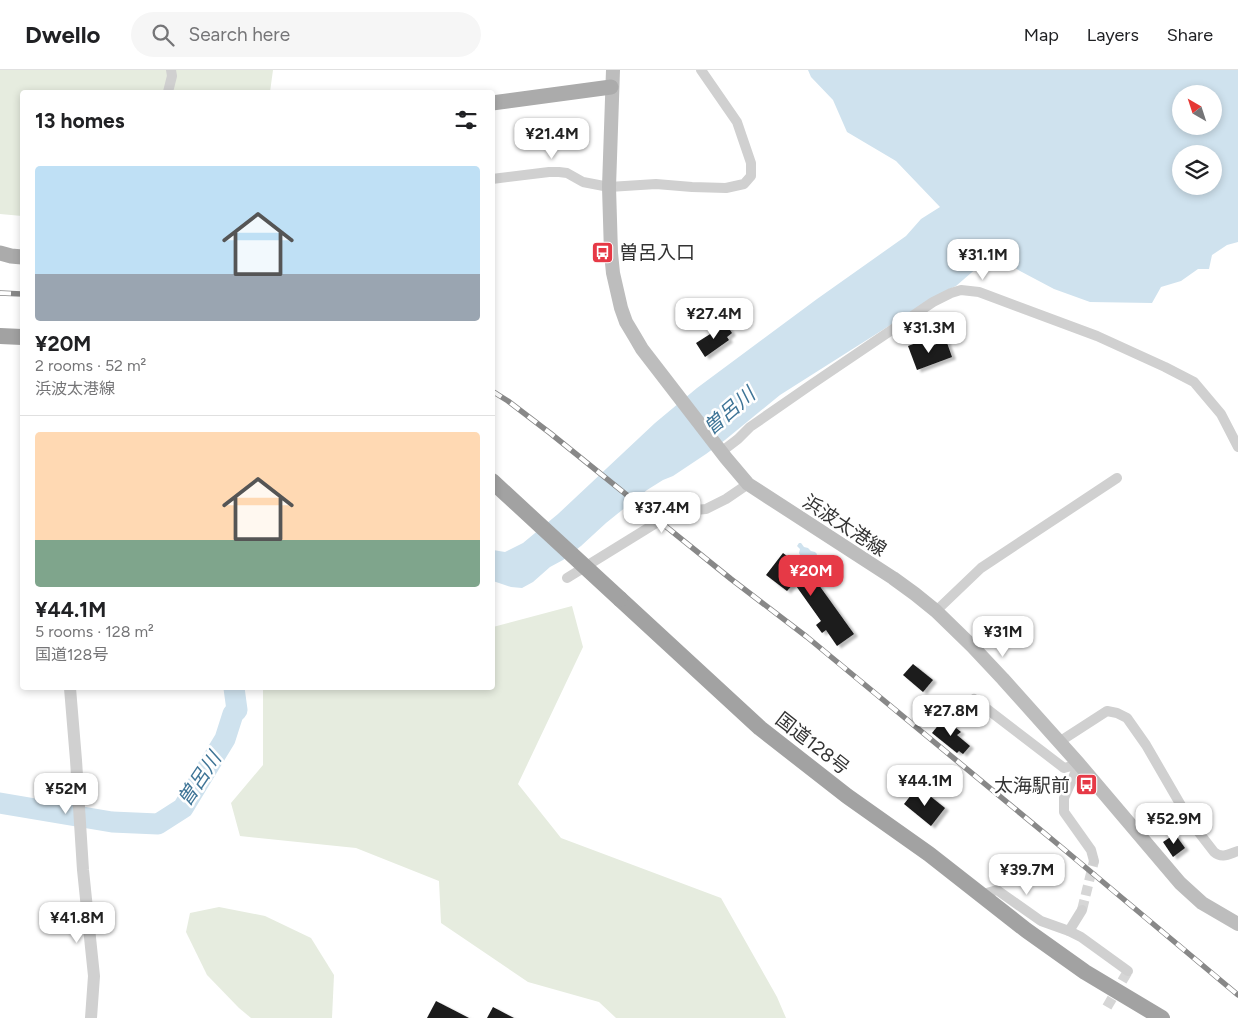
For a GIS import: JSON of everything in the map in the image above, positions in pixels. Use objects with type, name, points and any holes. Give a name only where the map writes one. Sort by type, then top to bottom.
[{"type":"highway","points":[[0,336],[20,337]]},
{"type":"highway","name":"国道128号","points":[[495,483],[760,728],[847,796],[929,854],[1026,930],[1085,972],[1162,1018]]},
{"type":"main road","name":"浜波太港線","points":[[613,70],[609,187],[613,273],[620,308],[642,349],[719,450],[748,484],[893,578],[936,611],[1004,679],[1180,883],[1202,903],[1238,924]]},
{"type":"main road","points":[[495,103],[612,87]]},
{"type":"main road","points":[[0,253],[20,257]]},
{"type":"street","points":[[168,90],[172,76],[171,70]]},
{"type":"street","points":[[495,179],[559,172],[567,173],[583,182],[609,187],[656,184],[726,188],[744,184],[751,176],[751,163],[737,122],[700,70]]},
{"type":"street","points":[[719,450],[738,440],[750,427],[933,302],[961,290],[979,292],[1096,336],[1194,382],[1221,414],[1238,447]]},
{"type":"street","points":[[936,611],[981,568],[1117,478]]},
{"type":"street","points":[[567,578],[674,512],[706,509],[726,499],[748,484]]},
{"type":"street","points":[[70,690],[83,870],[94,976],[91,1018]]},
{"type":"street","points":[[963,708],[974,698],[1064,768],[1079,764]]},
{"type":"street","points":[[1058,742],[1106,711],[1117,713],[1127,718],[1146,745],[1190,822],[1214,852],[1218,856],[1223,856],[1238,851]]},
{"type":"street","points":[[1079,764],[1064,798],[1064,812],[1091,850],[1094,861]]},
{"type":"street","points":[[980,894],[997,890],[1041,921],[1081,937],[1128,971]]},
{"type":"street","points":[[1069,931],[1082,910]]},
{"type":"shaded area","points":[[0,70],[273,70],[270,90],[20,90],[20,216],[0,214]]},
{"type":"shaded area","points":[[572,606],[583,647],[518,784],[561,838],[721,898],[777,997],[786,1018],[616,1018],[599,1002],[528,982],[441,923],[439,881],[356,848],[240,836],[231,803],[263,765],[263,690],[495,690],[495,626]]},
{"type":"shaded area","points":[[219,907],[265,916],[311,938],[334,975],[332,1018],[251,1018],[239,1008],[207,975],[186,932],[190,913]]},
{"type":"water","points":[[808,70],[1238,70],[1238,242],[1227,245],[1212,255],[1209,269],[1198,269],[1181,281],[1161,287],[1152,303],[1090,302],[1054,289],[993,254],[956,286],[903,317],[780,395],[706,454],[673,476],[647,490],[581,546],[550,567],[533,582],[522,588],[511,587],[495,582],[495,550],[505,552],[523,543],[558,514],[655,423],[697,388],[906,236],[921,219],[940,207],[896,161],[847,132],[833,100],[811,77]]},
{"type":"water","points":[[799,543],[815,552],[817,554],[816,557],[813,559],[801,557],[800,549],[797,546]]},
{"type":"building","points":[[726,324],[732,333],[727,337],[729,340],[705,357],[696,343]]},
{"type":"building","points":[[924,340],[927,348],[946,340],[952,357],[917,370],[908,346]]},
{"type":"building","points":[[783,553],[811,574],[854,634],[837,646],[826,630],[822,633],[816,625],[821,621],[794,583],[787,591],[766,575]]},
{"type":"building","points":[[913,664],[933,680],[923,692],[903,675]]},
{"type":"building","points":[[944,718],[961,732],[957,735],[970,746],[963,754],[959,751],[957,753],[932,733]]},
{"type":"building","points":[[915,790],[922,796],[925,792],[945,808],[931,826],[904,804]]},
{"type":"building","points":[[1175,834],[1185,848],[1173,857],[1163,842]]},
{"type":"building","points":[[436,1001],[469,1018],[427,1018]]},
{"type":"building","points":[[493,1007],[514,1018],[487,1018]]},
{"type":"waterway","name":"曽呂川","points":[[0,803],[112,822],[158,824],[183,808],[225,739],[233,714],[237,710],[234,690]]},
{"type":"tunnel","points":[[1082,910],[1094,861]]},
{"type":"tunnel","points":[[1107,1007],[1128,971]]},
{"type":"railway","points":[[0,293],[20,294]]},
{"type":"railway","points":[[495,393],[550,433],[731,579],[807,637],[1238,995]]},
{"type":"place","name":"曽呂入口","points":[[603,252]]},
{"type":"place","name":"太海駅前","points":[[1086,785]]}]
